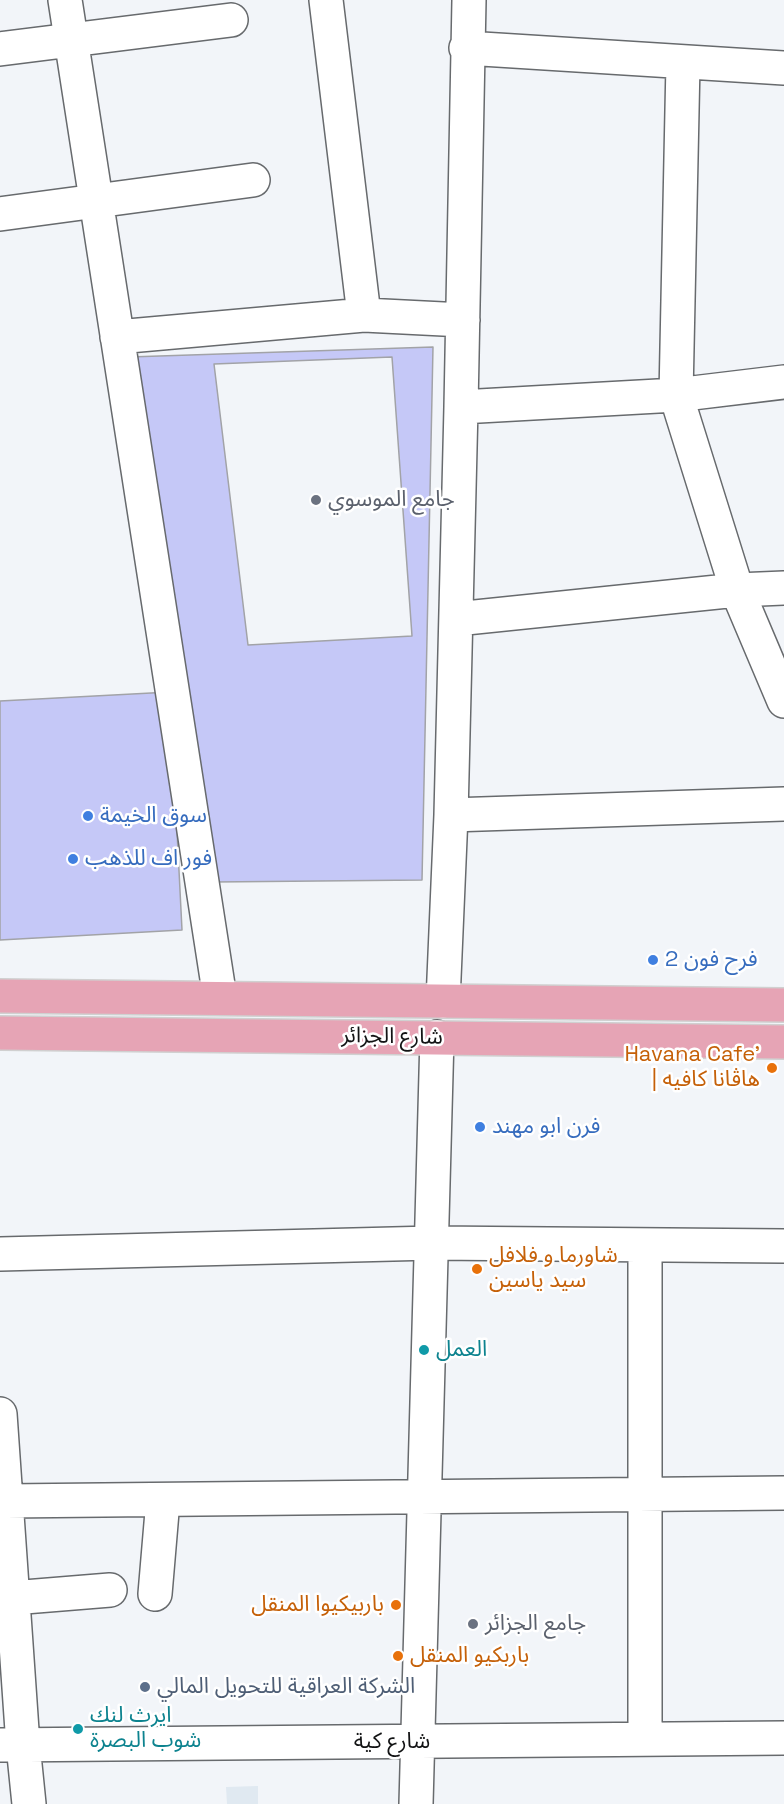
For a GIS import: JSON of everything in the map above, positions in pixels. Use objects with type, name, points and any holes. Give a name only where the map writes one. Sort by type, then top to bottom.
[{"type":"main road","name":"شارع الجزائر","points":[[0,996],[784,1005]]},
{"type":"main road","name":"شارع الجزائر","points":[[0,1033],[784,1042]]},
{"type":"street","points":[[65,0],[220,998]]},
{"type":"street","points":[[326,0],[364,315]]},
{"type":"street","points":[[443,1001],[451,815],[463,320],[466,48],[469,0]]},
{"type":"street","points":[[0,49],[231,20]]},
{"type":"street","points":[[466,48],[784,68]]},
{"type":"street","points":[[683,63],[676,395],[737,590],[784,701]]},
{"type":"street","points":[[0,214],[253,180]]},
{"type":"street","points":[[117,337],[364,315],[463,320]]},
{"type":"street","points":[[461,407],[676,395],[784,382]]},
{"type":"street","points":[[456,619],[737,590],[784,588]]},
{"type":"street","points":[[451,815],[784,804]]},
{"type":"street","points":[[416,1804],[437,1037]]},
{"type":"street","points":[[0,1254],[432,1243],[784,1246]]},
{"type":"street","points":[[645,1245],[645,1739]]},
{"type":"street","points":[[0,1414],[12,1598],[11,1745],[29,1804]]},
{"type":"street","points":[[6,1501],[784,1493]]},
{"type":"street","points":[[155,1594],[163,1500]]},
{"type":"street","points":[[12,1598],[110,1590]]},
{"type":"street","name":"شارع كية","points":[[11,1745],[784,1738]]},
{"type":"shaded area","points":[[258,1786],[258,1804],[227,1804],[226,1787]]},
{"type":"building","points":[[433,347],[422,880],[214,882],[129,357]]},
{"type":"building","name":"جامع الموسوي","points":[[392,357],[412,636],[248,645],[214,364]]},
{"type":"building","name":"سوق الخيمة","points":[[170,692],[182,930],[0,940],[0,701]]},
{"type":"place","name":"جامع الموسوي","points":[[316,500]]},
{"type":"place","name":"سوق الخيمة","points":[[88,816]]},
{"type":"place","name":"فور اف للذهب","points":[[73,859]]},
{"type":"place","name":"فرح فون 2","points":[[653,960]]},
{"type":"place","name":"Havana Cafe' | هاڤانا كافيه","points":[[772,1068]]},
{"type":"place","name":"فرن ابو مهند","points":[[480,1127]]},
{"type":"place","name":"شاورما و فلافل سيد ياسين","points":[[477,1269]]},
{"type":"place","name":"العمل","points":[[424,1350]]},
{"type":"place","name":"باربيكيوا المنقل","points":[[396,1605]]},
{"type":"place","name":"جامع الجزائر","points":[[473,1624]]},
{"type":"place","name":"باربكيو المنقل","points":[[398,1656]]},
{"type":"place","name":"الشركة العراقية للتحويل المالي","points":[[145,1687]]},
{"type":"place","name":"ايرث لنك شوب البصرة","points":[[78,1729]]}]
